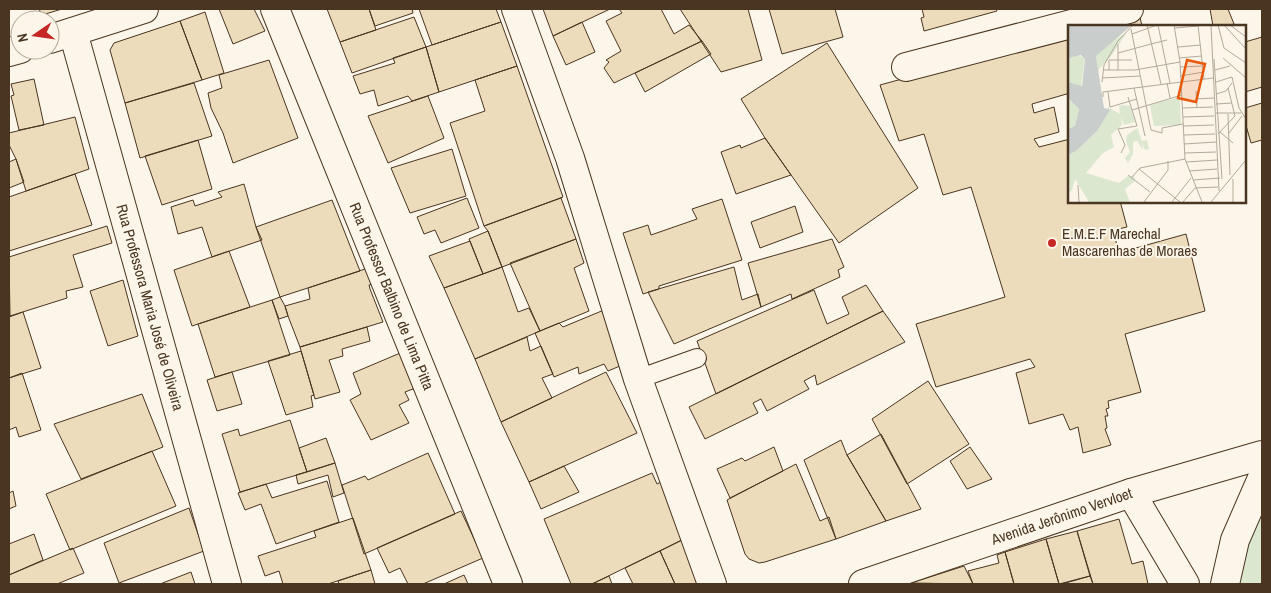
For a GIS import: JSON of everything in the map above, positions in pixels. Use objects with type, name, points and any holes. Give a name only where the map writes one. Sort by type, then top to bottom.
[{"type":"street","points":[[62,35],[144,9]]},
{"type":"street","name":"Rua Professor Balbino de Lima Pitta","points":[[274,9],[508,584]]},
{"type":"street","points":[[516,9],[570,158],[638,379],[712,584]]},
{"type":"street","points":[[906,67],[1129,9]]},
{"type":"street","name":"Rua Professora Maria José de Oliveira","points":[[62,35],[227,584]]},
{"type":"street","name":"Avenida Jerônimo Vervloet","points":[[864,584],[1130,493],[1262,455]]},
{"type":"street","points":[[1225,584],[1235,540],[1262,478]]},
{"type":"street","points":[[1130,493],[1185,584]]},
{"type":"lane","points":[[638,379],[697,358]]},
{"type":"green space","points":[[1262,491],[1262,584],[1230,584]]},
{"type":"building","points":[[39,9],[62,9],[59,10]]},
{"type":"building","points":[[219,9],[254,9],[265,31],[233,44]]},
{"type":"building","points":[[327,9],[369,9],[376,30],[340,42]]},
{"type":"building","points":[[369,9],[412,9],[413,13],[375,26]]},
{"type":"building","points":[[419,9],[496,9],[501,22],[432,45]]},
{"type":"building","points":[[543,9],[610,9],[553,36]]},
{"type":"building","points":[[619,9],[661,9],[674,34],[689,25],[702,41],[614,83],[604,68],[609,62],[606,60],[621,51],[606,21],[622,13]]},
{"type":"building","points":[[680,9],[748,9],[762,60],[721,72]]},
{"type":"building","points":[[769,9],[835,9],[843,37],[782,54]]},
{"type":"building","points":[[922,9],[996,9],[997,11],[924,31],[921,18],[924,17]]},
{"type":"building","points":[[1210,9],[1228,9],[1234,24],[1213,25]]},
{"type":"building","points":[[205,12],[224,73],[202,80],[180,21]]},
{"type":"building","points":[[1139,13],[1142,25],[1097,25]]},
{"type":"building","points":[[414,17],[426,47],[352,73],[340,42]]},
{"type":"building","points":[[180,21],[202,80],[125,103],[110,50],[114,43]]},
{"type":"building","points":[[501,22],[517,66],[439,92],[426,47]]},
{"type":"building","points":[[582,22],[595,52],[566,65],[553,36]]},
{"type":"building","name":"E.M.E.F Marechal Mascarenhas de Moraes","points":[[1068,34],[1068,94],[1032,104],[1034,113],[1054,107],[1059,132],[1034,139],[1039,147],[1068,140],[1068,202],[1120,202],[1127,227],[1114,230],[1118,253],[1186,234],[1205,311],[1125,334],[1141,392],[1108,401],[1109,408],[1106,409],[1108,416],[1105,416],[1107,428],[1105,429],[1111,445],[1083,453],[1078,427],[1070,430],[1063,414],[1029,424],[1016,373],[1035,367],[1030,359],[936,387],[916,324],[1005,297],[971,187],[943,195],[924,134],[899,141],[880,85]]},
{"type":"building","points":[[1262,37],[1262,87],[1246,92],[1246,42]]},
{"type":"building","points":[[702,41],[711,54],[645,92],[635,73]]},
{"type":"building","points":[[827,43],[918,188],[839,243],[765,138],[741,99]]},
{"type":"building","points":[[426,47],[439,92],[412,101],[408,96],[378,106],[374,90],[360,94],[353,76],[395,63],[393,58]]},
{"type":"building","points":[[269,60],[298,138],[233,163],[223,133],[211,108],[208,93],[222,88],[219,75]]},
{"type":"building","points":[[517,66],[563,197],[484,226],[450,123],[485,111],[475,80]]},
{"type":"building","points":[[34,79],[44,125],[19,130],[11,96],[14,95],[11,84]]},
{"type":"building","points":[[194,83],[212,136],[140,158],[125,103]]},
{"type":"building","points":[[428,96],[444,138],[388,163],[368,116]]},
{"type":"building","points":[[1262,103],[1262,140],[1251,143],[1246,126],[1246,108]]},
{"type":"building","points":[[75,117],[89,169],[26,191],[16,159],[9,145],[9,133]]},
{"type":"building","points":[[765,138],[791,175],[736,194],[721,152],[740,145],[741,148]]},
{"type":"building","points":[[198,140],[212,189],[162,205],[145,156]]},
{"type":"building","points":[[452,149],[466,196],[410,213],[391,168]]},
{"type":"building","points":[[16,159],[24,182],[9,188],[9,162]]},
{"type":"building","points":[[75,174],[92,225],[9,251],[9,197]]},
{"type":"building","points":[[244,184],[256,227],[262,240],[212,257],[202,227],[178,234],[171,207],[193,200],[195,206],[222,197],[218,192]]},
{"type":"building","points":[[467,198],[479,228],[441,243],[435,230],[424,234],[417,217]]},
{"type":"building","points":[[561,198],[576,239],[502,267],[488,231],[484,226]]},
{"type":"building","points":[[722,199],[742,260],[659,286],[659,289],[643,294],[623,233],[648,225],[651,235],[697,219],[692,209]]},
{"type":"building","points":[[332,200],[360,271],[280,297],[256,227]]},
{"type":"building","points":[[795,206],[803,232],[760,248],[751,222]]},
{"type":"building","points":[[107,226],[112,243],[73,255],[83,287],[66,291],[67,298],[10,316],[9,257]]},
{"type":"building","points":[[488,231],[502,267],[483,274],[469,239]]},
{"type":"building","points":[[576,239],[584,263],[574,268],[589,311],[540,331],[510,263]]},
{"type":"building","points":[[832,239],[844,267],[838,270],[840,277],[792,299],[791,294],[761,307],[748,263]]},
{"type":"building","points":[[470,241],[483,274],[444,288],[429,256]]},
{"type":"building","points":[[229,251],[250,307],[192,326],[174,270]]},
{"type":"building","points":[[502,267],[518,312],[529,308],[540,331],[475,359],[444,288]]},
{"type":"building","points":[[734,267],[742,300],[758,294],[761,307],[674,344],[648,292]]},
{"type":"building","points":[[368,268],[374,283],[369,285],[370,289],[383,322],[300,347],[285,306],[310,299],[308,288]]},
{"type":"building","points":[[123,280],[138,336],[108,346],[90,291]]},
{"type":"building","points":[[866,285],[883,311],[716,394],[697,341],[814,290],[827,324],[849,314],[842,297]]},
{"type":"building","points":[[280,297],[288,316],[279,319],[272,300]]},
{"type":"building","points":[[272,300],[290,355],[215,377],[198,324]]},
{"type":"building","points":[[604,310],[627,363],[608,371],[604,364],[579,374],[578,367],[554,377],[535,333],[559,323],[563,327]]},
{"type":"building","points":[[883,311],[905,342],[817,385],[815,375],[804,381],[809,389],[767,411],[761,399],[753,403],[758,413],[705,439],[689,407]]},
{"type":"building","points":[[23,312],[41,368],[9,378],[9,317]]},
{"type":"building","points":[[367,327],[370,341],[342,349],[343,356],[329,360],[340,392],[315,399],[300,347]]},
{"type":"building","points":[[527,337],[530,351],[541,346],[553,374],[542,378],[552,398],[501,422],[475,359]]},
{"type":"building","points":[[301,351],[314,395],[311,396],[313,407],[286,415],[268,361]]},
{"type":"building","points":[[405,351],[418,387],[405,392],[409,400],[399,405],[409,423],[371,440],[350,400],[361,394],[353,373]]},
{"type":"building","points":[[232,372],[242,404],[217,411],[207,380]]},
{"type":"building","points":[[606,372],[637,433],[529,482],[501,422]]},
{"type":"building","points":[[22,373],[41,430],[19,437],[16,427],[9,430],[9,378]]},
{"type":"building","points":[[928,381],[969,444],[907,484],[872,419]]},
{"type":"building","points":[[142,394],[163,447],[81,479],[54,424]]},
{"type":"building","points":[[290,420],[307,472],[240,492],[222,434],[238,429],[240,436]]},
{"type":"building","points":[[881,434],[921,509],[886,521],[847,455]]},
{"type":"building","points":[[326,438],[335,463],[307,472],[299,448]]},
{"type":"building","points":[[841,440],[847,455],[886,521],[836,539],[804,460]]},
{"type":"building","points":[[774,447],[783,471],[730,498],[717,469],[742,458],[745,461]]},
{"type":"building","points":[[970,447],[992,479],[967,489],[950,461]]},
{"type":"building","points":[[152,451],[176,506],[70,550],[46,494]]},
{"type":"building","points":[[428,453],[455,514],[364,554],[342,485],[365,476],[368,480]]},
{"type":"building","points":[[335,463],[344,493],[333,497],[328,475],[298,484],[296,475]]},
{"type":"building","points":[[796,464],[820,521],[829,517],[836,539],[765,562],[759,563],[749,559],[745,554],[727,500]]},
{"type":"building","points":[[564,466],[579,492],[541,509],[529,482]]},
{"type":"building","points":[[652,473],[657,484],[665,480],[686,538],[592,584],[571,584],[544,519]]},
{"type":"building","points":[[327,481],[339,522],[276,544],[261,504],[245,510],[238,493],[266,484],[272,498]]},
{"type":"building","points":[[13,491],[16,506],[9,509],[9,493]]},
{"type":"building","points":[[189,508],[204,551],[119,583],[104,543]]},
{"type":"building","points":[[461,511],[483,558],[423,584],[408,584],[400,568],[389,573],[377,548]]},
{"type":"building","points":[[353,518],[371,570],[328,584],[283,584],[279,571],[265,576],[258,556],[316,537],[314,531]]},
{"type":"building","points":[[1119,519],[1132,564],[1143,561],[1148,584],[1093,584],[1077,531]]},
{"type":"building","points":[[1077,531],[1090,576],[1059,584],[1046,539]]},
{"type":"building","points":[[34,534],[43,560],[9,575],[9,544]]},
{"type":"building","points":[[686,538],[711,584],[675,584],[660,551]]},
{"type":"building","points":[[1046,539],[1059,584],[1014,584],[1005,552]]},
{"type":"building","points":[[73,548],[84,573],[57,584],[9,584],[9,575]]},
{"type":"building","points":[[660,551],[675,584],[633,584],[625,568]]},
{"type":"building","points":[[1005,552],[1014,584],[973,584],[968,571],[999,563],[997,555]]},
{"type":"building","points":[[964,566],[973,584],[911,583]]},
{"type":"building","points":[[371,570],[375,584],[339,584],[338,581]]},
{"type":"building","points":[[191,572],[195,584],[160,584]]},
{"type":"building","points":[[464,575],[468,584],[444,584]]},
{"type":"building","points":[[609,576],[612,584],[592,584]]},
{"type":"building","points":[[1090,576],[1093,584],[1062,584]]},
{"type":"place","name":"E.M.E.F Marechal Mascarenhas de Moraes","points":[[1052,243]]}]
